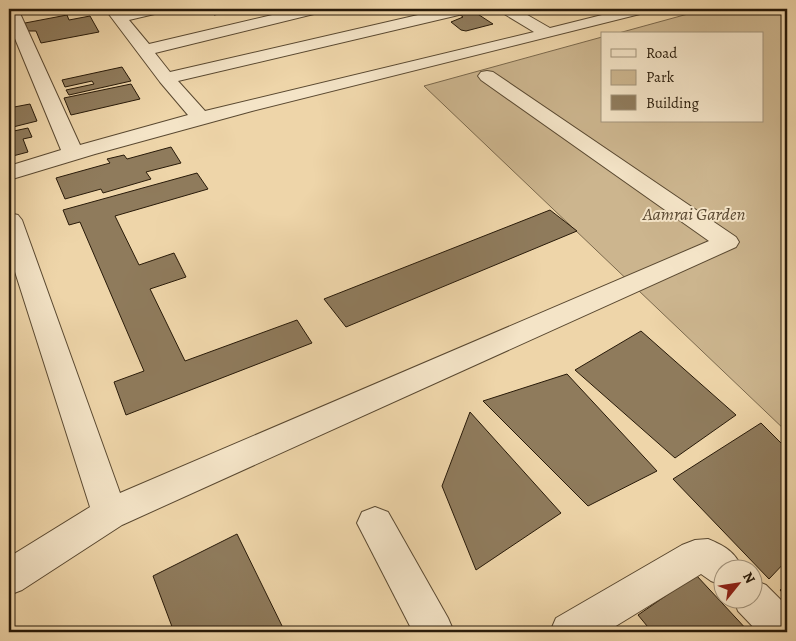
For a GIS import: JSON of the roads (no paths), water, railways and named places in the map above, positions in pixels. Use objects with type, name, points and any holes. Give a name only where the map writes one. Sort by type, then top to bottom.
[{"type":"street","points":[[10,9],[73,152]]},
{"type":"street","points":[[116,13],[158,9]]},
{"type":"street","points":[[145,50],[317,9]]},
{"type":"street","points":[[166,78],[462,9]]},
{"type":"street","points":[[506,9],[548,34]]},
{"type":"street","points":[[9,172],[73,152],[201,118],[548,34],[643,9]]},
{"type":"street","points":[[116,13],[166,78],[201,118]]},
{"type":"street","points":[[9,577],[110,514],[727,242],[487,76]]},
{"type":"street","points":[[10,220],[110,514]]},
{"type":"street","points":[[375,522],[434,632]]},
{"type":"street","points":[[570,632],[695,557],[708,556],[714,561]]},
{"type":"street","points":[[762,608],[785,632]]},
{"type":"park label","name":"Aamrai Garden","points":[[694,214]]}]
